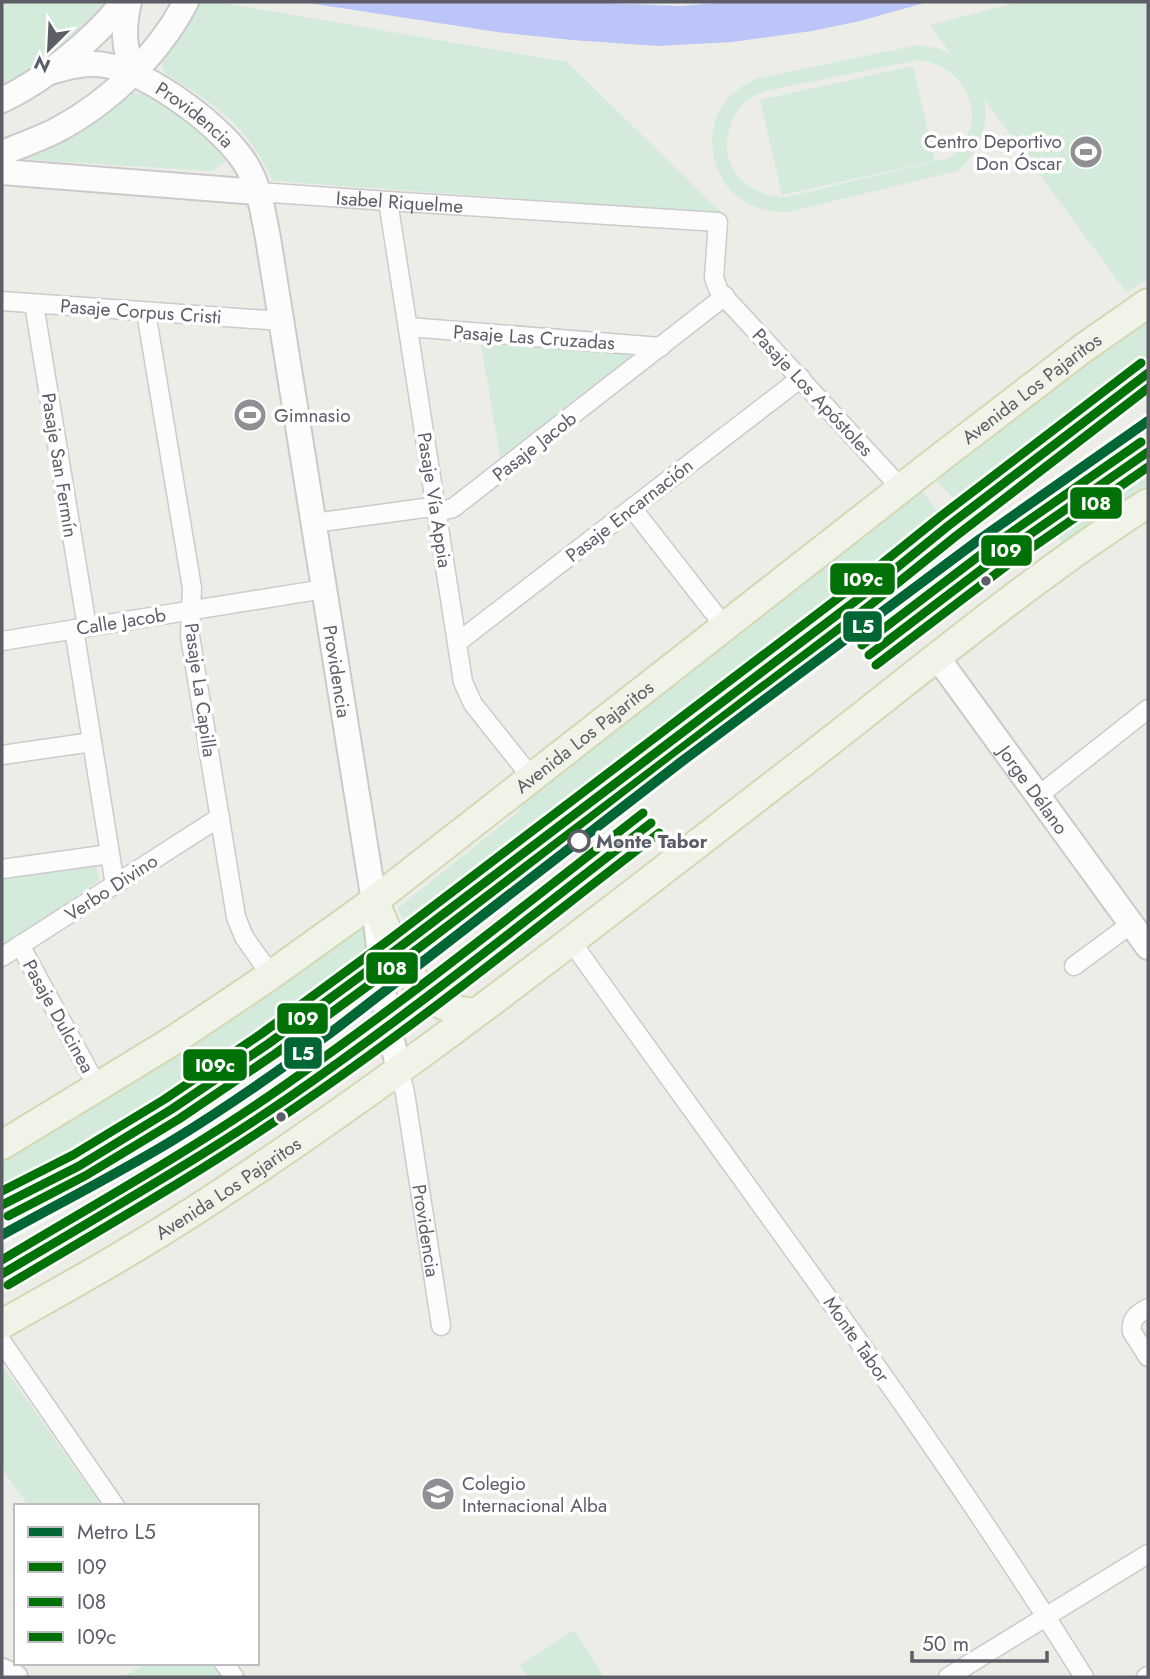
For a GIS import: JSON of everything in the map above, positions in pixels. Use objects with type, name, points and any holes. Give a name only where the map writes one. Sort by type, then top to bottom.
[{"type":"main road","name":"Avenida Los Pajaritos","points":[[2,1145],[174,1040],[374,901],[901,488],[1071,358],[1148,303]]},
{"type":"main road","name":"Avenida Los Pajaritos","points":[[2,1324],[195,1210],[399,1069],[571,941],[1032,583],[1148,503]]},
{"type":"main road","points":[[374,901],[396,950],[415,979],[443,1005],[475,1013]]},
{"type":"street","points":[[2,100],[47,73],[92,35],[123,2]]},
{"type":"street","points":[[129,2],[124,32],[127,56],[134,72]]},
{"type":"street","points":[[2,153],[69,123],[109,94],[134,72],[168,32],[185,2]]},
{"type":"street","points":[[47,73],[71,66],[95,64],[134,72]]},
{"type":"street","name":"Providencia","points":[[134,72],[175,98],[219,132],[240,155],[258,192],[374,901],[387,1015],[405,1093],[441,1326]]},
{"type":"street","name":"Isabel Riquelme","points":[[2,172],[258,192],[718,222],[714,278],[725,296]]},
{"type":"street","name":"Pasaje Vía Appia","points":[[388,201],[463,682],[469,697],[532,778]]},
{"type":"street","name":"Pasaje Jacob","points":[[314,523],[424,508],[446,510],[460,504],[725,296]]},
{"type":"street","name":"Pasaje Los Apóstoles","points":[[725,296],[901,488]]},
{"type":"street","name":"Pasaje Corpus Cristi","points":[[2,301],[281,321]]},
{"type":"street","name":"Pasaje San Fermín","points":[[34,304],[80,628],[92,742],[115,885]]},
{"type":"street","name":"Pasaje La Capilla","points":[[146,312],[192,588],[190,636],[238,923],[244,937],[271,975]]},
{"type":"street","name":"Pasaje Las Cruzadas","points":[[408,327],[661,347]]},
{"type":"street","name":"Pasaje Encarnación","points":[[458,642],[800,378]]},
{"type":"street","points":[[632,508],[725,627]]},
{"type":"street","name":"Calle Jacob","points":[[2,641],[324,589]]},
{"type":"street","name":"Jorge Délano","points":[[937,657],[1148,947]]},
{"type":"street","points":[[1038,796],[1148,709]]},
{"type":"street","points":[[2,755],[92,742]]},
{"type":"street","name":"Verbo Divino","points":[[2,957],[220,817]]},
{"type":"street","points":[[2,869],[110,854]]},
{"type":"street","points":[[1074,966],[1131,924]]},
{"type":"street","name":"Monte Tabor","points":[[571,941],[916,1422],[1084,1677]]},
{"type":"street","name":"Pasaje Dulcinea","points":[[20,945],[98,1088]]},
{"type":"street","points":[[1148,1308],[1136,1315],[1132,1323],[1132,1332],[1148,1357]]},
{"type":"street","points":[[2,1342],[114,1504]]},
{"type":"street","points":[[948,1677],[1148,1554]]},
{"type":"street","points":[[2,1671],[15,1677]]},
{"type":"green space","points":[[2,2],[108,2],[84,30],[63,48],[37,67],[2,84]]},
{"type":"green space","points":[[197,2],[217,2],[567,62],[722,213],[273,181],[254,148],[232,121],[165,73],[161,65]]},
{"type":"green space","name":"Centro Deportivo Don Óscar","points":[[1019,2],[1148,2],[1148,279],[1126,292],[985,100],[984,131],[981,139],[958,171],[788,212],[757,208],[730,190],[716,165],[712,137],[720,110],[734,92],[755,79],[917,45],[938,48],[951,54],[930,25]],"holes":[[[918,60],[932,63],[956,77],[964,88],[972,113],[963,144],[950,158],[786,197],[772,196],[747,185],[731,165],[727,140],[732,121],[740,107],[755,95]]]},
{"type":"green space","points":[[913,66],[935,161],[782,195],[760,100]]},
{"type":"green space","points":[[133,93],[149,95],[193,121],[219,142],[226,161],[212,171],[17,159],[93,122]]},
{"type":"green space","points":[[1148,312],[1148,363],[961,507],[935,479]]},
{"type":"green space","points":[[481,344],[641,355],[501,463]]},
{"type":"green space","points":[[1148,456],[1148,484],[1062,543],[1045,521]]},
{"type":"green space","points":[[922,491],[946,522],[403,920],[398,908],[514,815],[538,787]]},
{"type":"green space","points":[[97,866],[99,881],[2,947],[2,878]]},
{"type":"green space","points":[[364,917],[367,951],[268,1026],[2,1196],[2,1160],[240,1010]]},
{"type":"green space","points":[[2,1365],[101,1504],[28,1504],[2,1469]]},
{"type":"green space","points":[[574,1630],[604,1677],[528,1677],[520,1665]]},
{"type":"green space","points":[[143,1665],[218,1665],[227,1677],[122,1677]]},
{"type":"water","points":[[302,2],[582,2],[680,6],[728,2],[928,2],[812,31],[732,42],[658,46],[497,32]]},
{"type":"metro line","name":"L5","points":[[2,1235],[170,1142],[293,1060],[681,762],[980,539],[1148,421]]},
{"type":"transit line","name":"I09c","points":[[2,1191],[73,1155],[165,1099],[261,1034],[389,940],[854,586],[1141,363]]},
{"type":"transit line","name":"I09","points":[[2,1205],[79,1166],[172,1109],[268,1044],[862,596],[948,526],[1148,373]]},
{"type":"transit line","name":"I08","points":[[8,1216],[85,1176],[179,1119],[275,1054],[869,606],[1148,388]]},
{"type":"transit line","name":"I09c","points":[[862,645],[996,543],[1141,442]]},
{"type":"transit line","name":"I09","points":[[869,655],[1003,553],[1148,452]]},
{"type":"transit line","name":"I08","points":[[876,665],[1010,563],[1148,467]]},
{"type":"transit line","name":"I09c","points":[[2,1260],[251,1109],[421,985],[643,813]]},
{"type":"transit line","name":"I09","points":[[2,1274],[184,1165],[291,1096],[428,996],[651,823]]},
{"type":"transit line","name":"I08","points":[[8,1285],[190,1176],[343,1075],[659,833]]},
{"type":"place","name":"Centro Deportivo Don Óscar","points":[[1086,152]]},
{"type":"place","name":"Gimnasio","points":[[250,415]]},
{"type":"place","name":"Monte Tabor","points":[[579,841]]},
{"type":"place","name":"Colegio Internacional Alba","points":[[438,1494]]}]
